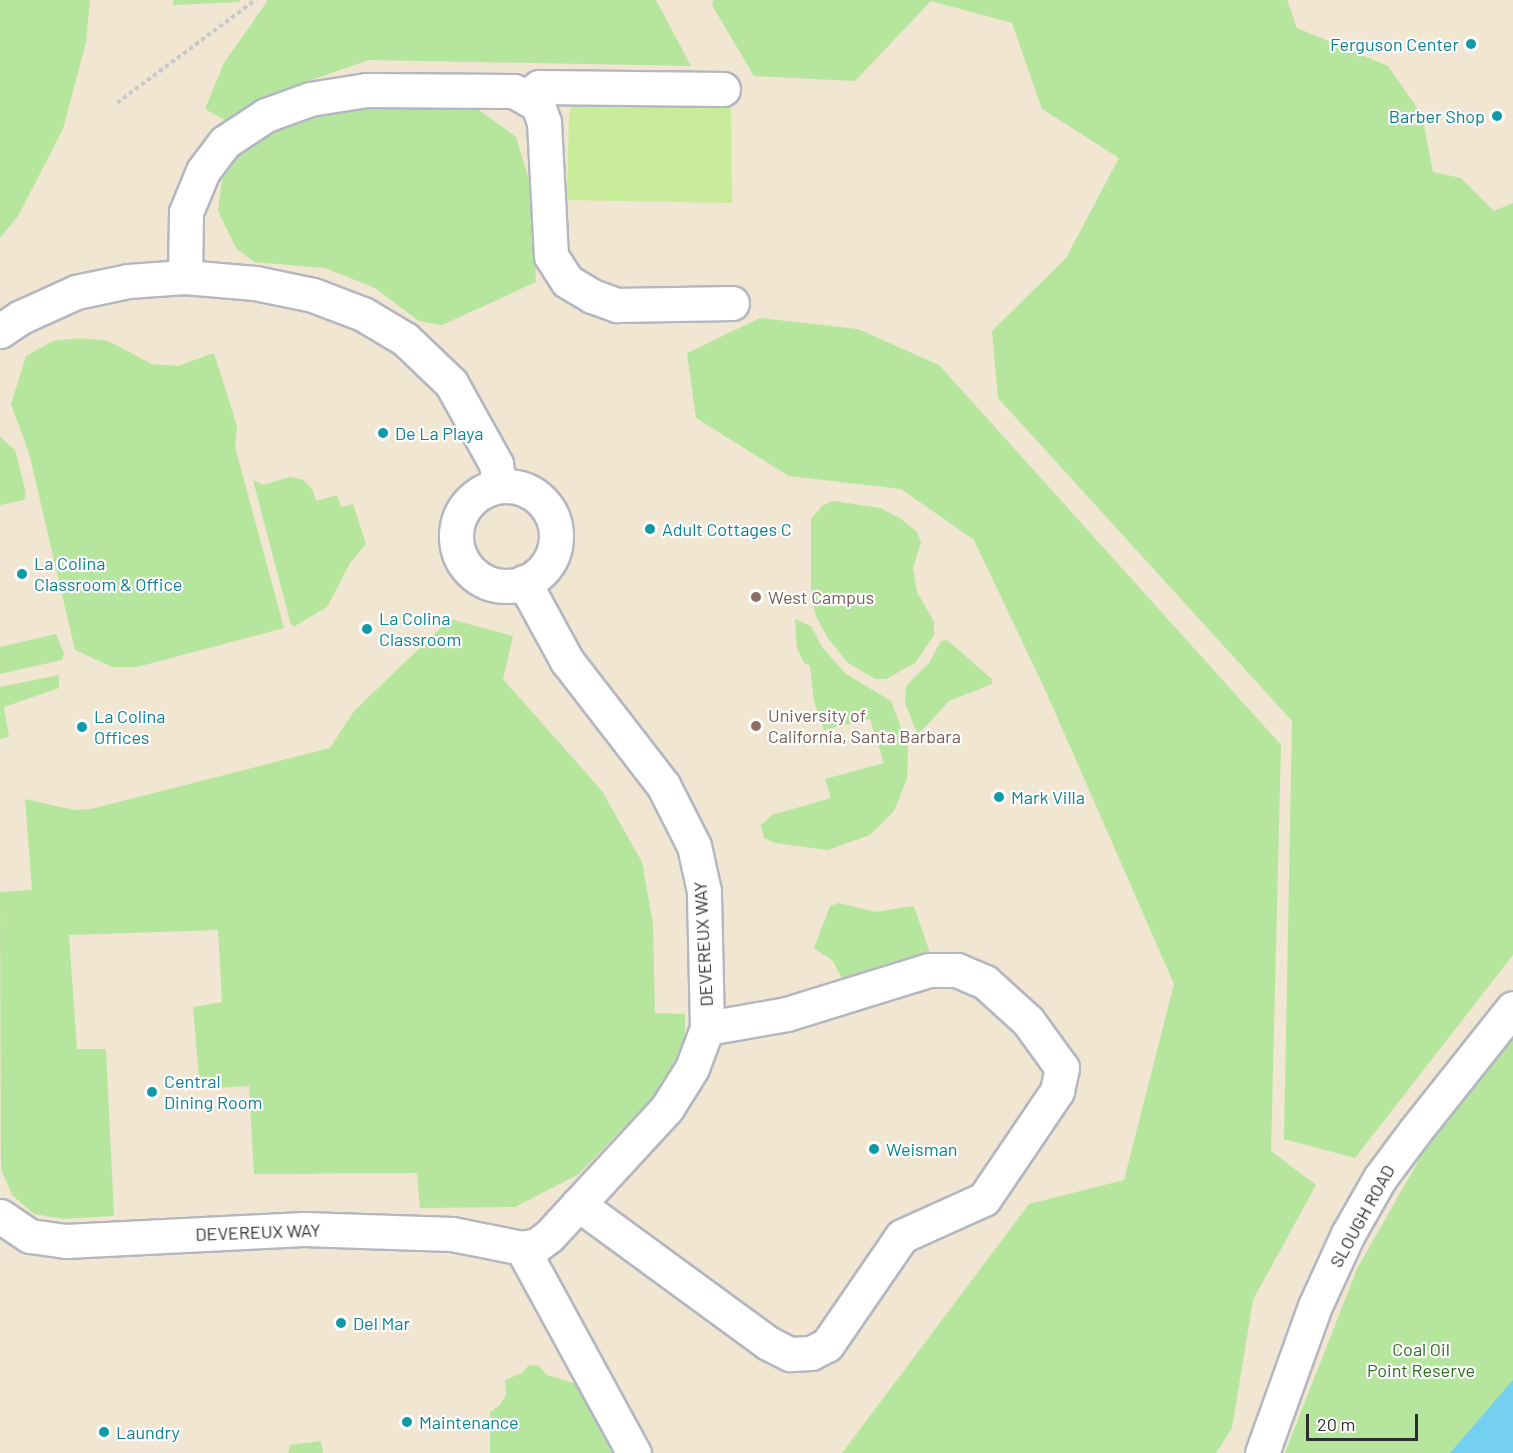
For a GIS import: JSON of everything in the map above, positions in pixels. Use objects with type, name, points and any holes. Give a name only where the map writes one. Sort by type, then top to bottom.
[{"type":"street","points":[[528,96],[538,87],[723,89]]},
{"type":"street","points":[[185,277],[186,212],[203,171],[225,142],[266,116],[310,99],[366,90],[514,91],[528,96],[538,105],[544,122],[551,256],[567,280],[592,296],[617,305],[732,303]]},
{"type":"street","points":[[0,331],[21,317],[76,292],[128,281],[185,277],[255,283],[313,295],[363,314],[405,339],[451,382],[496,464],[499,486]]},
{"type":"street","points":[[499,486],[530,492],[552,516],[555,547],[548,562],[524,582],[507,586],[490,583],[464,563],[457,548],[455,531],[469,501],[499,486]]},
{"type":"street","name":"DEVEREUX WAY","points":[[0,1216],[30,1236],[66,1241],[315,1229],[452,1234],[522,1248],[543,1240],[667,1108],[692,1068],[707,1028],[704,891],[694,846],[663,785],[567,661],[524,582]]},
{"type":"street","points":[[578,1204],[768,1343],[790,1353],[811,1353],[827,1345],[902,1236],[984,1199],[1057,1091],[1062,1068],[1028,1020],[985,982],[957,970],[929,970],[787,1014],[707,1028]]},
{"type":"street","name":"SLOUGH ROAD","points":[[1262,1453],[1316,1306],[1375,1188],[1415,1131],[1513,1008]]},
{"type":"street","points":[[522,1248],[634,1453]]},
{"type":"path","points":[[117,104],[255,0]]},
{"type":"shaded area","name":"University of California, Santa Barbara","points":[[0,0],[1513,0],[1513,1453],[0,1453]]},
{"type":"green space","points":[[0,0],[90,0],[86,42],[63,129],[18,216],[0,238]]},
{"type":"green space","points":[[173,0],[240,0],[240,2],[173,5]]},
{"type":"green space","points":[[268,0],[656,0],[691,66],[369,60],[271,94],[228,122],[205,109],[224,63]]},
{"type":"green space","points":[[713,0],[1287,0],[1297,28],[1388,66],[1422,115],[1433,172],[1461,178],[1494,211],[1513,203],[1513,955],[1355,1158],[1284,1139],[1292,721],[998,398],[992,331],[1066,258],[1119,158],[1042,109],[1012,23],[931,1],[855,81],[754,76],[712,5]]},
{"type":"green space","points":[[576,96],[731,100],[732,203],[567,200],[569,115]]},
{"type":"green space","points":[[339,104],[475,107],[516,137],[532,190],[536,282],[442,325],[419,321],[375,288],[325,268],[254,262],[236,248],[218,211],[222,180],[247,143],[282,120]]},
{"type":"green space","points":[[760,318],[858,329],[939,365],[1281,745],[1271,1151],[1316,1185],[1253,1300],[1232,1428],[1216,1453],[842,1453],[1029,1204],[1124,1180],[1174,984],[1047,694],[974,540],[901,489],[789,476],[696,418],[687,353]]},
{"type":"green space","points":[[80,338],[108,341],[152,364],[178,366],[214,353],[237,426],[235,447],[284,628],[137,667],[112,667],[75,650],[29,453],[11,404],[26,356],[53,341]]},
{"type":"green space","points":[[0,437],[15,450],[26,493],[24,500],[0,505]]},
{"type":"green space","points":[[290,477],[303,480],[313,490],[316,501],[337,495],[341,507],[353,504],[366,544],[350,563],[327,607],[295,626],[291,625],[253,480],[263,485]]},
{"type":"green space","points":[[834,501],[880,508],[900,518],[917,532],[921,542],[913,568],[917,592],[934,622],[934,635],[915,663],[886,679],[875,679],[848,663],[827,637],[816,616],[811,596],[811,519],[823,505]]},
{"type":"green space","points":[[450,619],[513,636],[503,679],[602,791],[642,862],[653,924],[655,1013],[685,1014],[685,1044],[668,1081],[579,1174],[515,1207],[420,1208],[417,1173],[254,1174],[249,1086],[200,1089],[193,1007],[222,1002],[218,930],[69,935],[77,1049],[106,1049],[114,1216],[63,1219],[34,1214],[12,1195],[1,1169],[0,892],[32,890],[25,799],[74,810],[91,809],[330,748],[354,711]]},
{"type":"green space","points":[[795,619],[811,626],[822,647],[846,674],[891,701],[908,746],[907,779],[894,811],[870,835],[828,850],[775,843],[764,838],[761,825],[772,815],[831,798],[825,779],[884,763],[870,719],[824,730],[814,701],[810,666],[804,663],[797,649]]},
{"type":"green space","points":[[56,634],[64,653],[62,660],[0,674],[0,647]]},
{"type":"green space","points":[[947,640],[992,679],[992,684],[949,701],[918,735],[905,703],[906,686],[929,663],[941,641]]},
{"type":"green space","points":[[59,675],[59,688],[4,707],[9,737],[0,739],[0,687]]},
{"type":"green space","points":[[839,903],[875,912],[914,906],[931,956],[843,981],[833,961],[814,948],[830,906]]},
{"type":"green space","name":"Coal Oil Point Reserve","points":[[1513,1034],[1513,1453],[1285,1453],[1357,1269],[1429,1142]]},
{"type":"green space","points":[[538,1365],[547,1375],[573,1383],[578,1379],[620,1453],[490,1453],[490,1412],[500,1405],[506,1395],[505,1380],[522,1373],[528,1366]]},
{"type":"green space","points":[[321,1441],[323,1453],[288,1453],[290,1445]]},
{"type":"water","points":[[1513,1380],[1513,1453],[1450,1453]]},
{"type":"place","name":"Ferguson Center","points":[[1471,44]]},
{"type":"place","name":"Barber Shop","points":[[1497,116]]},
{"type":"place","name":"De La Playa","points":[[383,433]]},
{"type":"place","name":"Adult Cottages C","points":[[650,529]]},
{"type":"place","name":"La Colina Classroom & Office","points":[[22,574]]},
{"type":"place","name":"West Campus","points":[[756,597]]},
{"type":"place","name":"La Colina Classroom","points":[[367,629]]},
{"type":"place","name":"University of California, Santa Barbara","points":[[756,726]]},
{"type":"place","name":"La Colina Offices","points":[[82,727]]},
{"type":"place","name":"Mark Villa","points":[[999,797]]},
{"type":"place","name":"Central Dining Room","points":[[152,1092]]},
{"type":"place","name":"Weisman","points":[[874,1149]]},
{"type":"place","name":"Del Mar","points":[[341,1323]]},
{"type":"place","name":"Maintenance","points":[[407,1422]]},
{"type":"place","name":"Laundry","points":[[104,1432]]}]
